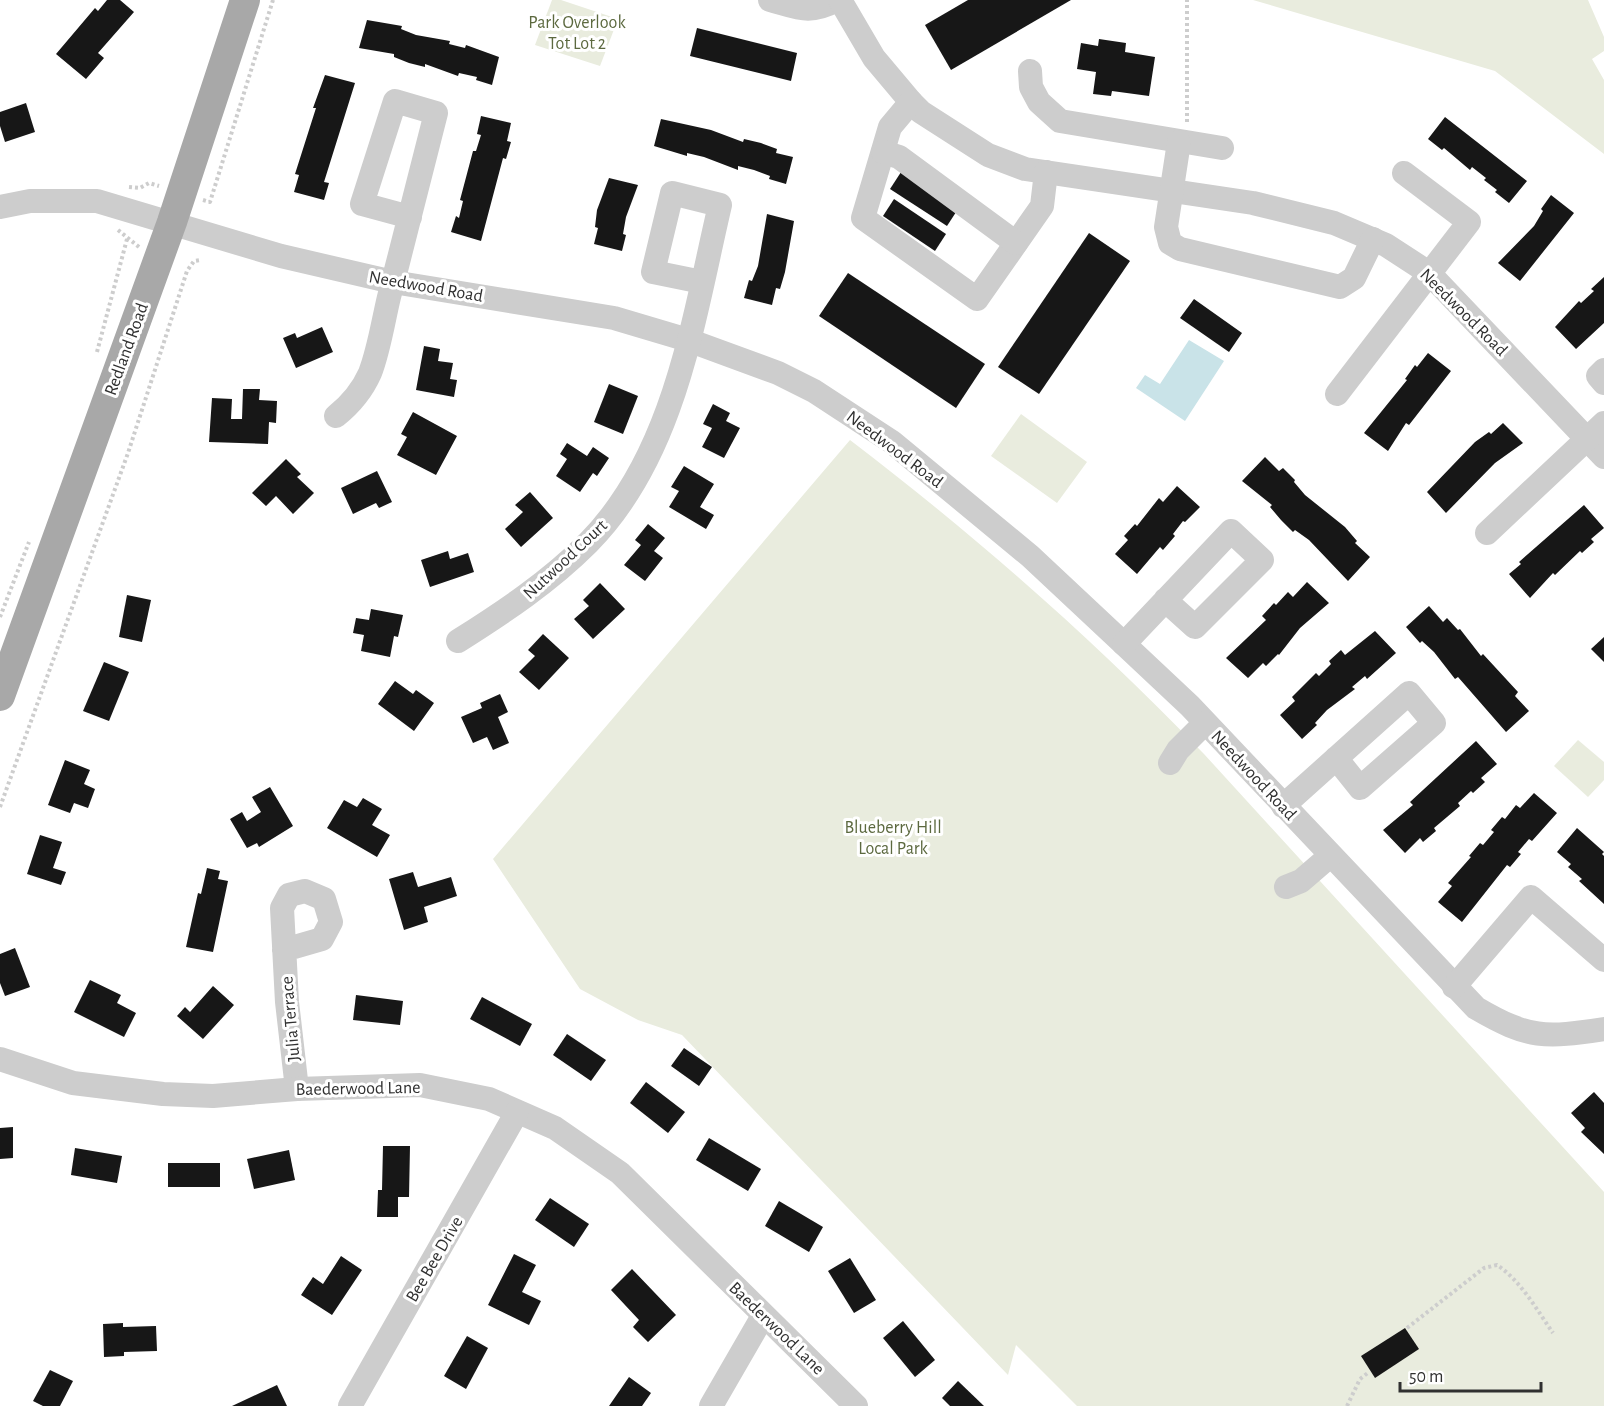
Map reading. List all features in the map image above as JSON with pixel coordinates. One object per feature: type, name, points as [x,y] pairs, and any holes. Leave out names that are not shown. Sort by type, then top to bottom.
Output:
[{"type":"main road","name":"Redland Road","points":[[0,696],[172,222],[245,0]]},
{"type":"street","points":[[770,0],[811,10],[839,0]]},
{"type":"street","name":"Needwood Road","points":[[839,0],[874,58],[911,102],[930,118],[988,155],[1025,169],[1253,203],[1323,220],[1386,245],[1429,273],[1596,431],[1604,457]]},
{"type":"street","points":[[1030,70],[1031,87],[1039,102],[1060,121],[1222,148]]},
{"type":"street","points":[[336,416],[353,402],[370,373],[410,217],[435,113],[394,101],[362,204],[410,217]]},
{"type":"street","points":[[911,102],[890,127],[863,218],[977,299],[1042,206],[1046,172]]},
{"type":"street","points":[[1179,142],[1166,227],[1170,243],[1180,249],[1340,286],[1354,278],[1373,239]]},
{"type":"street","points":[[883,153],[899,157],[1016,243]]},
{"type":"street","points":[[1337,394],[1469,222],[1404,173]]},
{"type":"street","name":"Needwood Road","points":[[0,207],[30,201],[97,201],[281,256],[393,282],[614,318],[688,340],[778,373],[814,391],[892,442],[1030,556],[1205,723],[1476,1008],[1509,1027],[1535,1034],[1558,1036],[1604,1029]]},
{"type":"street","name":"Nutwood Court","points":[[458,641],[519,602],[556,573],[589,542],[616,510],[653,446],[688,340],[702,282]]},
{"type":"street","points":[[1604,370],[1598,376],[1604,382]]},
{"type":"street","points":[[1487,533],[1596,431]]},
{"type":"street","points":[[1124,644],[1165,600]]},
{"type":"street","points":[[1170,763],[1178,750],[1205,723]]},
{"type":"street","points":[[1283,806],[1336,758]]},
{"type":"street","points":[[1286,887],[1301,881],[1330,856]]},
{"type":"street","points":[[1454,987],[1531,897],[1604,960]]},
{"type":"street","name":"Julia Terrace","points":[[284,950],[297,1089]]},
{"type":"street","name":"Baederwood Lane","points":[[0,1059],[74,1083],[163,1095],[213,1096],[297,1089],[420,1085],[489,1099],[555,1128],[620,1173],[856,1406]]},
{"type":"street","name":"Bee Bee Drive","points":[[350,1406],[518,1112]]},
{"type":"street","points":[[711,1406],[763,1316]]},
{"type":"path","points":[[210,202],[273,0]]},
{"type":"path","points":[[1179,142],[1188,118],[1187,0]]},
{"type":"path","points":[[112,227],[135,246],[185,260],[190,265]]},
{"type":"path","points":[[95,359],[127,239]]},
{"type":"path","points":[[0,807],[128,453],[190,265],[200,260]]},
{"type":"path","points":[[0,617],[25,549],[35,533]]},
{"type":"path","points":[[1407,1328],[1484,1268],[1497,1265],[1507,1272],[1526,1293],[1553,1334]]},
{"type":"path","points":[[1347,1406],[1360,1379],[1369,1372]]},
{"type":"green space","name":"Park Overlook Tot Lot 2","points":[[552,0],[561,0],[618,19],[600,66],[535,45]]},
{"type":"green space","points":[[1253,0],[1588,0],[1604,37],[1604,51],[1592,59],[1604,80],[1604,154],[1495,71]]},
{"type":"green space","points":[[1021,414],[1087,462],[1057,503],[991,456]]},
{"type":"green space","name":"Blueberry Hill Local Park","points":[[850,440],[988,551],[1120,670],[1204,754],[1604,1192],[1604,1406],[1077,1406],[1016,1345],[1008,1375],[682,1035],[638,1020],[580,989],[493,859]]},
{"type":"green space","points":[[1578,740],[1604,762],[1604,780],[1588,797],[1554,766]]},
{"type":"water","points":[[1189,340],[1224,361],[1185,421],[1136,388],[1145,375],[1160,384]]},
{"type":"building","points":[[107,0],[120,0],[134,12],[98,53],[104,58],[86,79],[56,54],[95,8],[98,11]]},
{"type":"building","points":[[968,0],[1071,0],[951,70],[925,25]]},
{"type":"building","points":[[367,20],[402,26],[401,29],[416,35],[450,41],[449,44],[465,48],[466,45],[499,57],[492,85],[476,80],[477,77],[459,73],[458,76],[425,64],[425,67],[409,63],[394,57],[394,54],[359,48]]},
{"type":"building","points":[[697,28],[797,53],[791,81],[690,56]]},
{"type":"building","points":[[1099,39],[1126,43],[1125,52],[1155,57],[1149,96],[1112,91],[1111,96],[1093,94],[1096,72],[1077,69],[1081,43],[1098,46]]},
{"type":"building","points":[[325,75],[355,83],[324,182],[329,183],[324,200],[294,192],[299,175],[295,174],[316,108],[313,108]]},
{"type":"building","points":[[26,103],[35,132],[5,142],[0,126],[0,112]]},
{"type":"building","points":[[481,116],[511,123],[507,141],[511,142],[506,159],[503,158],[481,241],[451,232],[456,216],[459,218],[463,201],[460,200],[473,151],[476,151],[481,135],[477,134]]},
{"type":"building","points":[[1445,117],[1527,181],[1509,203],[1495,192],[1497,190],[1484,180],[1486,178],[1472,167],[1470,170],[1444,148],[1442,150],[1428,139]]},
{"type":"building","points":[[661,119],[711,130],[743,142],[744,139],[761,143],[777,149],[776,153],[793,157],[786,184],[769,179],[770,176],[754,170],[738,166],[738,170],[704,157],[687,153],[687,156],[654,146]]},
{"type":"building","points":[[903,169],[960,206],[947,226],[890,189]]},
{"type":"building","points":[[609,178],[638,185],[626,217],[623,234],[626,235],[622,251],[594,244],[598,228],[595,227],[597,210]]},
{"type":"building","points":[[1551,195],[1574,213],[1520,281],[1498,263],[1534,226],[1543,211],[1541,209]]},
{"type":"building","points":[[894,199],[946,234],[935,251],[883,216]]},
{"type":"building","points":[[767,214],[794,221],[785,272],[780,289],[776,288],[772,305],[744,298],[749,280],[752,281],[758,266]]},
{"type":"building","points":[[1089,233],[1130,261],[1039,394],[998,367]]},
{"type":"building","points":[[848,273],[985,364],[956,408],[819,316]]},
{"type":"building","points":[[1604,277],[1604,323],[1576,349],[1555,327],[1579,301],[1581,303],[1594,291],[1591,289]]},
{"type":"building","points":[[1194,299],[1242,333],[1229,352],[1180,318]]},
{"type":"building","points":[[322,327],[333,352],[296,368],[283,338],[295,333],[297,338]]},
{"type":"building","points":[[424,346],[440,349],[438,361],[453,363],[450,379],[457,380],[454,397],[416,390]]},
{"type":"building","points":[[1428,353],[1451,371],[1409,425],[1406,423],[1388,451],[1364,433],[1407,380],[1405,379],[1415,365],[1417,367]]},
{"type":"building","points":[[609,384],[638,396],[623,434],[594,422]]},
{"type":"building","points":[[243,389],[260,389],[259,400],[277,401],[276,423],[269,422],[268,444],[209,442],[212,398],[232,399],[231,419],[242,419]]},
{"type":"building","points":[[713,404],[730,413],[726,421],[740,428],[724,458],[702,447],[712,428],[703,424]]},
{"type":"building","points":[[413,412],[457,436],[436,475],[397,455],[407,437],[401,434]]},
{"type":"building","points":[[1503,423],[1523,443],[1495,463],[1446,513],[1427,492],[1475,442],[1489,432],[1491,434]]},
{"type":"building","points":[[567,443],[587,456],[593,447],[609,458],[597,476],[593,473],[580,492],[556,476],[567,459],[560,454]]},
{"type":"building","points":[[1265,457],[1279,471],[1283,468],[1305,495],[1345,527],[1357,541],[1355,543],[1370,557],[1348,581],[1309,540],[1295,530],[1293,532],[1281,520],[1270,507],[1272,505],[1242,481]]},
{"type":"building","points":[[286,459],[301,474],[297,477],[314,493],[293,514],[276,496],[266,506],[252,493]]},
{"type":"building","points":[[684,466],[714,484],[700,507],[714,515],[706,529],[669,507],[679,491],[671,487]]},
{"type":"building","points":[[377,471],[392,502],[379,508],[376,503],[353,514],[341,488]]},
{"type":"building","points":[[1177,486],[1200,507],[1185,522],[1183,521],[1173,534],[1175,536],[1163,550],[1160,547],[1137,574],[1115,554],[1128,540],[1124,536],[1135,524],[1137,526],[1159,498],[1163,502]]},
{"type":"building","points":[[530,492],[553,518],[521,547],[505,529],[523,512],[515,505]]},
{"type":"building","points":[[1584,505],[1604,528],[1591,539],[1594,542],[1582,553],[1580,551],[1555,575],[1553,573],[1530,598],[1509,574],[1521,564],[1519,562]]},
{"type":"building","points":[[648,524],[665,538],[654,551],[663,558],[645,581],[624,565],[641,545],[635,540]]},
{"type":"building","points":[[448,551],[450,559],[468,553],[474,572],[430,587],[421,560]]},
{"type":"building","points":[[1307,582],[1329,603],[1300,628],[1279,655],[1266,666],[1263,663],[1248,678],[1226,658],[1266,620],[1262,616],[1274,603],[1276,605],[1288,592],[1293,597]]},
{"type":"building","points":[[600,583],[625,609],[593,639],[574,619],[589,606],[583,600]]},
{"type":"building","points":[[127,595],[151,600],[142,642],[119,637]]},
{"type":"building","points":[[1429,606],[1443,622],[1447,618],[1458,630],[1460,629],[1481,656],[1483,654],[1518,692],[1515,696],[1529,711],[1506,732],[1458,677],[1455,679],[1434,652],[1422,641],[1420,643],[1406,627]]},
{"type":"building","points":[[371,609],[403,615],[398,637],[394,636],[390,657],[361,651],[364,635],[353,633],[356,618],[369,620]]},
{"type":"building","points":[[1375,631],[1396,653],[1367,679],[1365,676],[1352,687],[1355,689],[1327,710],[1315,723],[1317,725],[1302,739],[1280,715],[1295,701],[1292,697],[1316,673],[1319,676],[1331,664],[1329,661],[1341,650],[1345,655]]},
{"type":"building","points":[[543,634],[569,658],[539,690],[519,672],[535,656],[528,650]]},
{"type":"building","points":[[1604,637],[1604,662],[1591,649]]},
{"type":"building","points":[[104,662],[129,672],[109,721],[83,711]]},
{"type":"building","points":[[395,681],[413,694],[416,690],[434,703],[414,731],[378,704]]},
{"type":"building","points":[[500,694],[508,712],[498,717],[509,743],[493,750],[487,737],[473,743],[461,717],[482,708],[480,703]]},
{"type":"building","points":[[1476,741],[1497,764],[1481,778],[1485,782],[1473,793],[1471,791],[1458,803],[1460,806],[1434,828],[1436,831],[1423,842],[1420,838],[1405,853],[1383,830],[1413,805],[1410,802]]},
{"type":"building","points":[[65,760],[90,770],[84,784],[95,789],[88,808],[74,803],[70,813],[48,805]]},
{"type":"building","points":[[270,787],[293,826],[259,847],[257,843],[247,848],[230,819],[242,812],[247,821],[261,812],[252,797]]},
{"type":"building","points":[[1534,793],[1557,813],[1532,841],[1529,839],[1518,852],[1521,854],[1510,867],[1507,865],[1462,922],[1438,902],[1452,886],[1448,883],[1480,843],[1483,845],[1494,832],[1491,830],[1502,817],[1505,819],[1516,805],[1520,808]]},
{"type":"building","points":[[363,798],[382,809],[372,825],[390,835],[377,857],[327,828],[344,800],[357,807]]},
{"type":"building","points":[[1577,828],[1604,852],[1602,854],[1604,856],[1604,904],[1579,881],[1582,879],[1568,867],[1571,864],[1557,852]]},
{"type":"building","points":[[40,835],[62,842],[53,868],[66,872],[61,885],[27,874]]},
{"type":"building","points":[[207,868],[220,871],[218,879],[228,881],[213,952],[186,947],[198,893],[201,894]]},
{"type":"building","points":[[413,872],[418,887],[451,877],[457,896],[424,907],[428,922],[404,930],[389,879]]},
{"type":"building","points":[[15,948],[30,987],[5,996],[0,983],[0,954]]},
{"type":"building","points":[[90,980],[121,995],[117,1003],[136,1013],[124,1037],[74,1012]]},
{"type":"building","points":[[213,986],[234,1005],[203,1039],[177,1016],[185,1007],[190,1012]]},
{"type":"building","points":[[356,995],[403,1001],[400,1025],[353,1020]]},
{"type":"building","points":[[482,997],[532,1024],[520,1046],[470,1019]]},
{"type":"building","points":[[567,1034],[606,1060],[591,1081],[553,1055]]},
{"type":"building","points":[[684,1048],[712,1067],[699,1086],[671,1066]]},
{"type":"building","points":[[646,1082],[685,1112],[668,1133],[630,1103]]},
{"type":"building","points":[[1594,1092],[1604,1103],[1604,1154],[1581,1132],[1585,1128],[1571,1113]]},
{"type":"building","points":[[13,1127],[13,1158],[0,1159],[0,1128]]},
{"type":"building","points":[[709,1138],[761,1169],[748,1191],[696,1160]]},
{"type":"building","points":[[383,1146],[410,1146],[409,1197],[398,1197],[398,1217],[377,1217],[378,1190],[382,1190]]},
{"type":"building","points":[[75,1148],[122,1156],[117,1183],[71,1175]]},
{"type":"building","points":[[289,1150],[295,1180],[254,1189],[247,1159]]},
{"type":"building","points":[[168,1163],[220,1163],[220,1187],[168,1187]]},
{"type":"building","points":[[550,1198],[589,1224],[574,1247],[535,1220]]},
{"type":"building","points":[[779,1201],[823,1227],[809,1252],[765,1226]]},
{"type":"building","points":[[514,1254],[536,1265],[522,1292],[541,1301],[529,1325],[488,1305]]},
{"type":"building","points":[[341,1256],[362,1270],[332,1315],[301,1295],[313,1277],[323,1284]]},
{"type":"building","points":[[850,1258],[876,1300],[854,1313],[828,1271]]},
{"type":"building","points":[[632,1269],[676,1315],[648,1342],[633,1327],[639,1320],[611,1290]]},
{"type":"building","points":[[903,1321],[935,1360],[915,1377],[883,1338]]},
{"type":"building","points":[[123,1323],[123,1327],[156,1326],[157,1351],[124,1352],[124,1356],[104,1357],[103,1324]]},
{"type":"building","points":[[1405,1328],[1419,1349],[1375,1378],[1361,1356]]},
{"type":"building","points":[[467,1336],[488,1348],[466,1389],[444,1376]]},
{"type":"building","points":[[50,1370],[73,1381],[60,1406],[43,1406],[33,1401]]},
{"type":"building","points":[[629,1377],[651,1393],[642,1406],[609,1406]]},
{"type":"building","points":[[958,1381],[984,1406],[950,1406],[942,1398]]},
{"type":"building","points":[[277,1385],[287,1406],[232,1406]]}]
